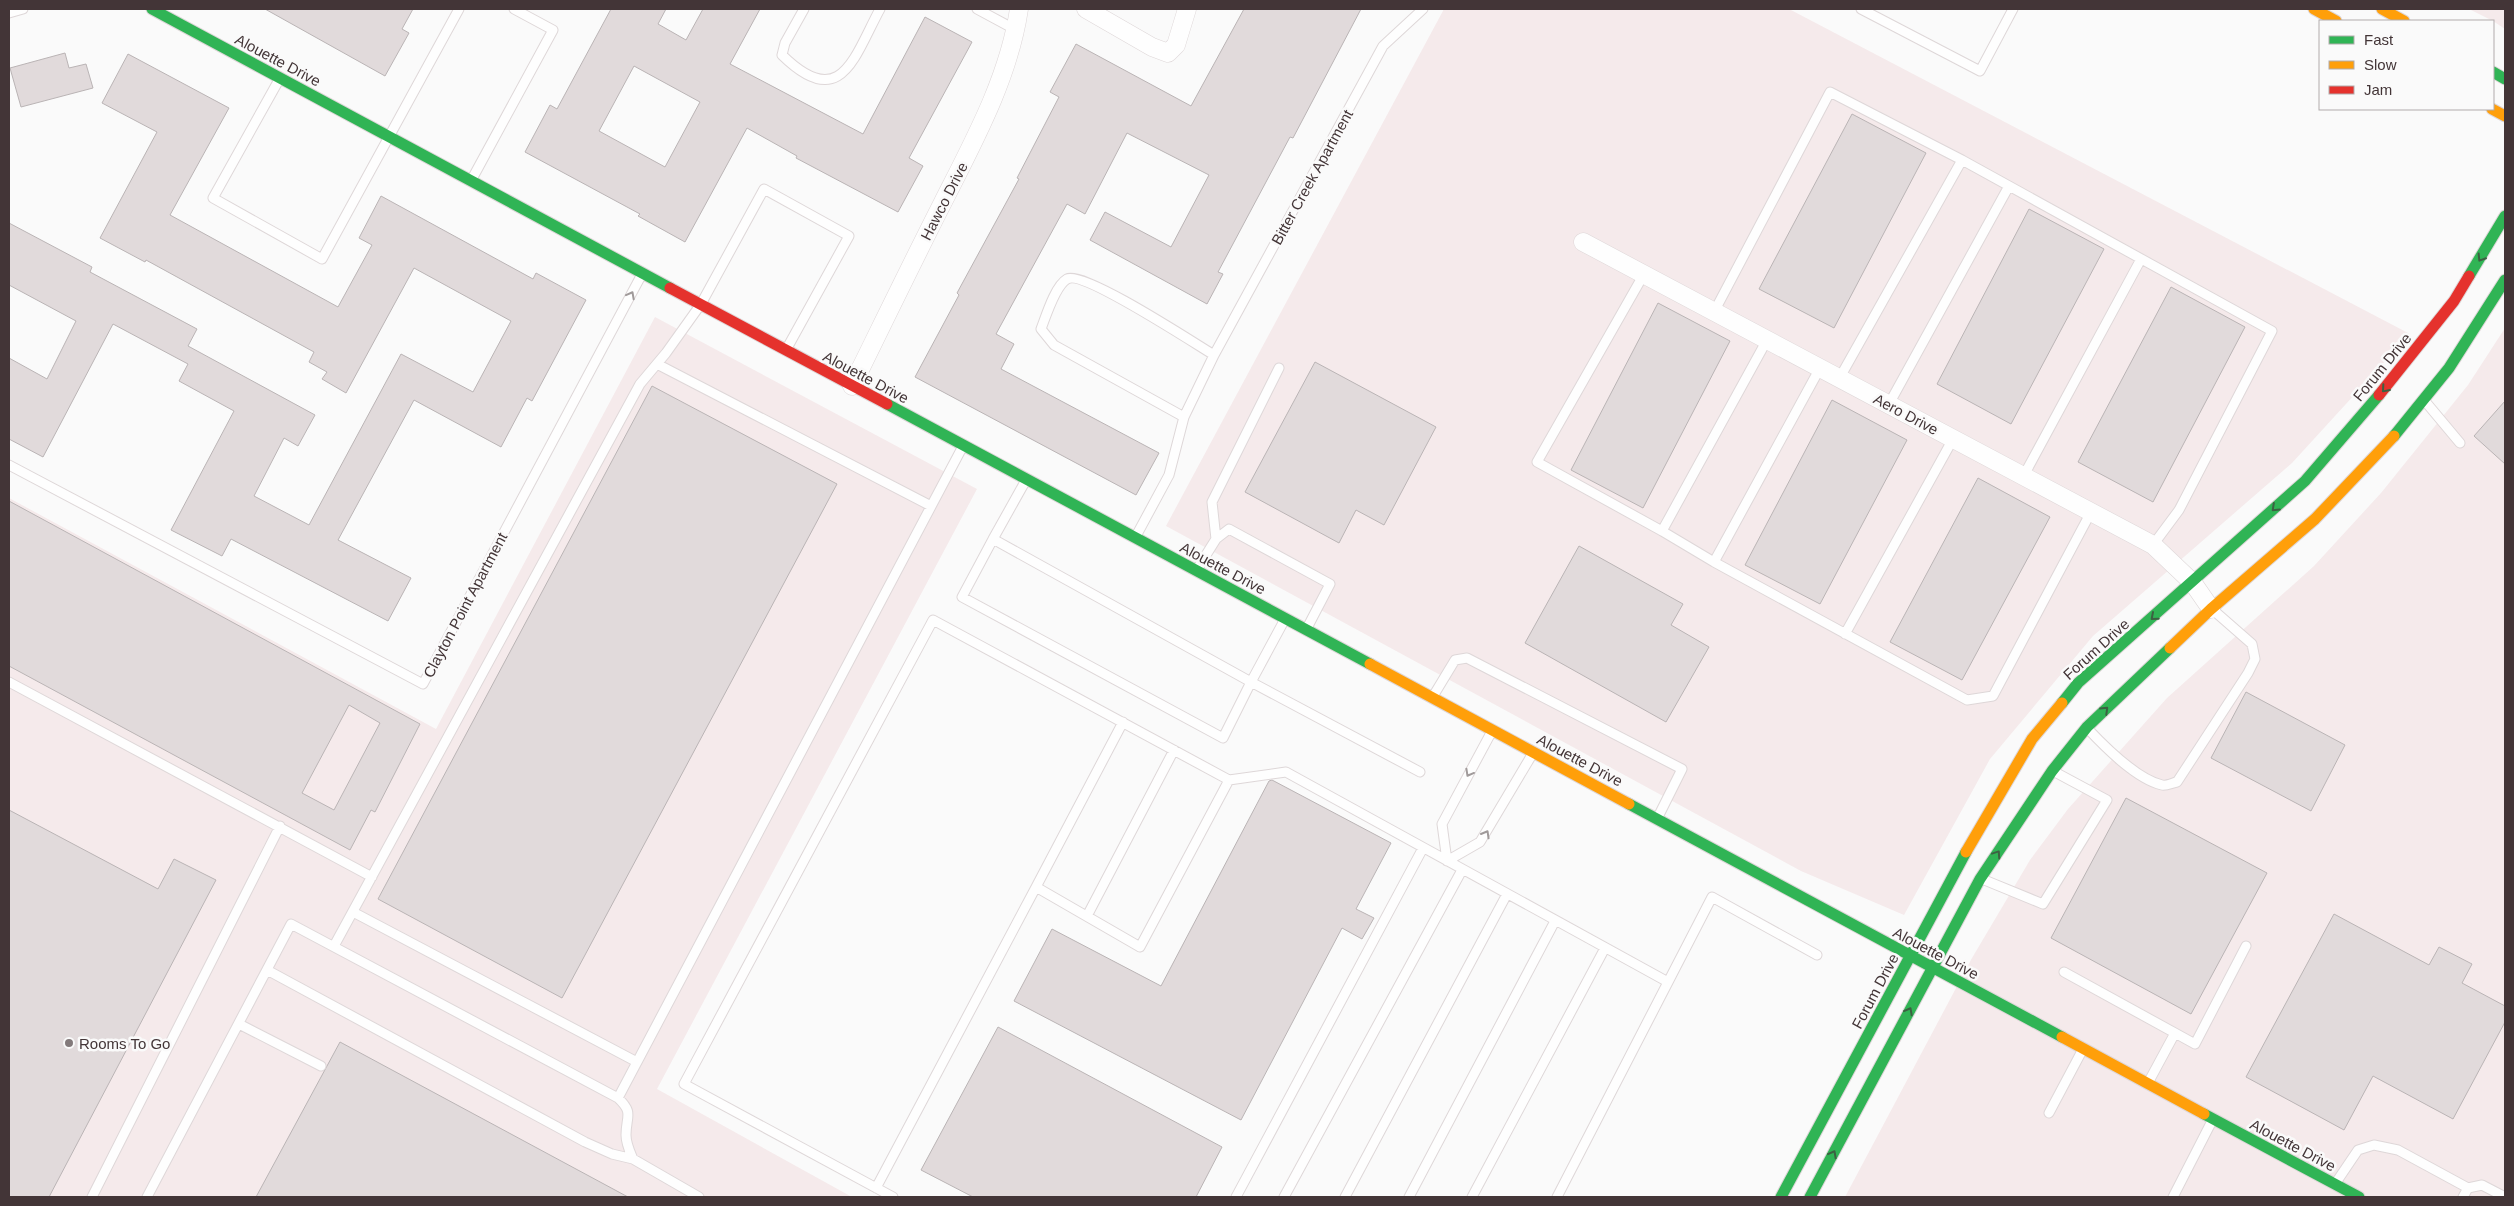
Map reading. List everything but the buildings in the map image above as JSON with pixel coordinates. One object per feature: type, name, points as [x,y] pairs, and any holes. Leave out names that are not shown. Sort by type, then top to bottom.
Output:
[{"type":"street","name":"Alouette Drive","points":[[152,9],[2358,1197]]},
{"type":"street","name":"Hawco Drive","points":[[852,386],[976,137],[996,91],[1016,30],[1019,9]]},
{"type":"street","points":[[1086,9],[1152,48],[1168,53],[1176,45],[1187,9]]},
{"type":"street","points":[[2314,9],[2334,20]]},
{"type":"street","points":[[2382,9],[2402,20]]},
{"type":"street","points":[[2494,73],[2505,79]]},
{"type":"street","points":[[2494,110],[2505,116]]},
{"type":"street","name":"Forum Drive","points":[[1781,1197],[1949,882],[2032,739],[2078,683],[2193,584],[2305,481],[2398,373],[2454,301],[2505,216]]},
{"type":"street","name":"Aero Drive","points":[[1583,242],[2152,545],[2193,584],[2211,609]]},
{"type":"street","points":[[1810,1197],[1980,879],[2052,771],[2087,727],[2211,609],[2315,519],[2391,440],[2449,368],[2505,280]]},
{"type":"lane","points":[[9,13],[23,9]]},
{"type":"lane","points":[[280,78],[213,198],[322,259],[459,9]]},
{"type":"lane","points":[[472,181],[554,30],[514,9]]},
{"type":"lane","points":[[804,9],[785,43],[782,55],[798,70],[825,82],[836,78],[846,71],[880,9]]},
{"type":"lane","points":[[978,9],[1016,30]]},
{"type":"lane","name":"Bitter Creek Apartment","points":[[1135,538],[1169,475],[1184,417],[1214,355],[1383,46],[1422,9]]},
{"type":"lane","points":[[1861,9],[1980,71],[2013,9]]},
{"type":"lane","points":[[1714,312],[1830,92],[1962,160],[2272,331],[2179,510],[2152,545]]},
{"type":"lane","points":[[1839,378],[1962,160]]},
{"type":"lane","points":[[1889,404],[2010,186]]},
{"type":"lane","points":[[334,946],[640,384],[701,304],[764,189],[849,236],[786,350]]},
{"type":"lane","points":[[2023,476],[2141,259]]},
{"type":"lane","name":"Clayton Point Apartment","points":[[9,465],[423,684],[642,273]]},
{"type":"lane","points":[[1644,274],[1538,462],[1714,562],[1967,700],[1992,696],[2091,512]]},
{"type":"lane","points":[[1184,417],[1054,345],[1041,329],[1052,303],[1062,284],[1068,278],[1076,277],[1098,286],[1214,355]]},
{"type":"lane","points":[[1662,531],[1767,340]]},
{"type":"lane","points":[[657,364],[931,506]]},
{"type":"lane","points":[[1216,539],[1212,502],[1279,368]]},
{"type":"lane","points":[[1714,562],[1820,368]]},
{"type":"lane","points":[[2423,400],[2460,443]]},
{"type":"lane","points":[[1845,634],[1953,439]]},
{"type":"lane","points":[[618,1098],[963,446]]},
{"type":"lane","points":[[1026,480],[962,597],[1223,738],[1285,619]]},
{"type":"lane","points":[[1196,571],[1216,539],[1229,529],[1330,584],[1306,630]]},
{"type":"lane","points":[[993,539],[1251,682],[1420,772]]},
{"type":"lane","points":[[2087,727],[2113,755],[2163,785],[2177,782],[2255,659],[2252,644],[2211,609]]},
{"type":"lane","points":[[893,1197],[684,1084],[933,620],[1229,780],[1286,772],[1668,982]]},
{"type":"lane","points":[[1432,698],[1455,660],[1467,658],[1682,769],[1656,819]]},
{"type":"lane","points":[[10,685],[372,876]]},
{"type":"lane","points":[[876,1188],[1123,722]]},
{"type":"lane","points":[[1447,861],[1442,824],[1492,730]]},
{"type":"lane","points":[[1087,916],[1174,750]]},
{"type":"lane","points":[[1447,861],[1480,842],[1534,753]]},
{"type":"lane","points":[[1980,879],[2043,904],[2106,800],[2052,771]]},
{"type":"lane","points":[[1036,887],[1140,947],[1229,780]]},
{"type":"lane","points":[[92,1197],[280,826]]},
{"type":"lane","points":[[1236,1197],[1423,848]]},
{"type":"lane","points":[[1284,1197],[1462,870]]},
{"type":"lane","points":[[1345,1197],[1507,894]]},
{"type":"lane","points":[[1557,1197],[1712,897],[1817,955]]},
{"type":"lane","points":[[352,912],[637,1062]]},
{"type":"lane","points":[[1409,1197],[1555,920]]},
{"type":"lane","points":[[147,1197],[291,924],[618,1098],[627,1107],[629,1120],[626,1135],[633,1159]]},
{"type":"lane","points":[[2064,972],[2195,1044],[2246,946]]},
{"type":"lane","points":[[1472,1197],[1605,948]]},
{"type":"lane","points":[[267,970],[585,1142],[612,1154],[633,1159],[700,1197]]},
{"type":"lane","points":[[239,1024],[321,1066]]},
{"type":"lane","points":[[2148,1083],[2175,1033]]},
{"type":"lane","points":[[2049,1113],[2083,1049]]},
{"type":"lane","points":[[2173,1197],[2213,1118]]},
{"type":"lane","points":[[2335,1185],[2358,1150],[2374,1145],[2398,1150],[2468,1188],[2482,1185],[2505,1197]]},
{"type":"lane","points":[[2464,1197],[2468,1188]]},
{"type":"shaded area","points":[[1444,9],[1789,9],[2410,334],[2292,463],[2093,636],[1990,759],[1904,915],[1801,871],[1166,526]]},
{"type":"shaded area","points":[[2469,9],[2505,9],[2505,29],[2494,20]]},
{"type":"shaded area","points":[[655,317],[977,489],[657,1089],[852,1197],[9,1197],[9,498],[436,729]]},
{"type":"shaded area","points":[[2505,328],[2505,1197],[1845,1197],[1972,958],[2030,860],[2068,809],[2167,698],[2314,566],[2381,493],[2468,385]]},
{"type":"traffic: fast","points":[[152,9],[670,288]]},
{"type":"traffic: fast","points":[[2494,73],[2505,79]]},
{"type":"traffic: fast","points":[[2469,276],[2505,216]]},
{"type":"traffic: fast","points":[[2394,436],[2449,368],[2505,280]]},
{"type":"traffic: fast","points":[[2062,703],[2078,683],[2305,481],[2379,395]]},
{"type":"traffic: fast","points":[[887,404],[1370,664]]},
{"type":"traffic: fast","points":[[1810,1197],[1980,879],[2052,771],[2087,727],[2170,648]]},
{"type":"traffic: fast","points":[[1629,804],[2062,1037]]},
{"type":"traffic: fast","points":[[1781,1197],[1966,852]]},
{"type":"traffic: fast","points":[[2204,1114],[2359,1197]]},
{"type":"traffic: slow","points":[[2314,9],[2334,20]]},
{"type":"traffic: slow","points":[[2382,9],[2402,20]]},
{"type":"traffic: slow","points":[[2494,110],[2505,116]]},
{"type":"traffic: slow","points":[[2170,648],[2211,609],[2315,519],[2394,436]]},
{"type":"traffic: slow","points":[[1370,664],[1629,804]]},
{"type":"traffic: slow","points":[[1966,852],[2032,739],[2062,703]]},
{"type":"traffic: slow","points":[[2062,1037],[2204,1114]]},
{"type":"traffic: jam","points":[[2379,395],[2454,301],[2469,276]]},
{"type":"traffic: jam","points":[[670,288],[887,404]]},
{"type":"place","name":"Rooms To Go","points":[[69,1043]]}]
